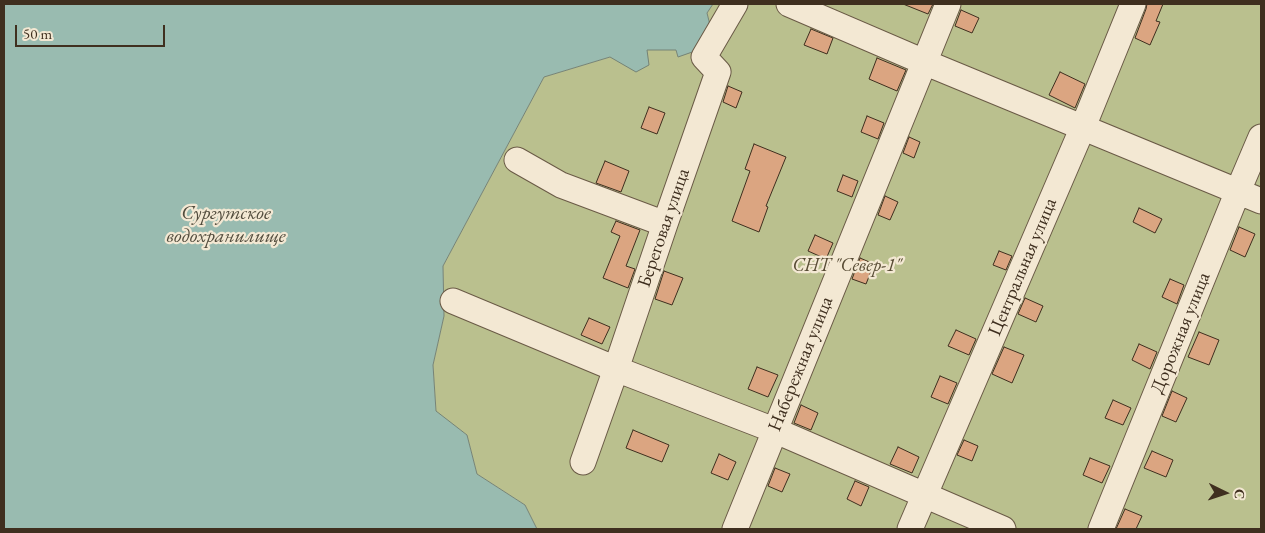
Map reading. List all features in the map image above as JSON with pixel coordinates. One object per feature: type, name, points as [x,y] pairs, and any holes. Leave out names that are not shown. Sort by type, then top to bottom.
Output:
[{"type":"street","name":"Береговая улица","points":[[583,462],[718,72],[704,56],[735,4]]},
{"type":"street","points":[[789,4],[924,62],[1261,201]]},
{"type":"street","name":"Набережная улица","points":[[735,529],[948,4]]},
{"type":"street","name":"Центральная улица","points":[[910,529],[1083,127],[1133,4]]},
{"type":"street","name":"Дорожная улица","points":[[1101,529],[1261,137]]},
{"type":"street","points":[[517,160],[561,185],[665,224]]},
{"type":"street","points":[[453,301],[616,369],[774,430],[1003,529]]},
{"type":"green space","name":"СНТ \"Север-1\"","points":[[713,4],[1261,4],[1261,529],[537,529],[525,505],[477,474],[467,435],[436,412],[433,365],[444,316],[443,266],[544,77],[610,57],[647,50],[676,50],[678,57],[712,33],[707,13]]},
{"type":"water","name":"Сургутское водохранилище","points":[[4,4],[713,4],[707,13],[712,33],[698,50],[678,57],[676,50],[647,50],[649,65],[636,72],[610,57],[544,77],[443,266],[444,316],[433,365],[436,411],[467,435],[477,474],[525,505],[537,529],[4,529]]},
{"type":"building","points":[[903,4],[933,4],[928,14]]},
{"type":"building","points":[[1147,4],[1163,4],[1156,21],[1160,22],[1150,45],[1135,38]]},
{"type":"building","points":[[961,10],[979,18],[972,33],[955,26]]},
{"type":"building","points":[[811,29],[833,38],[827,54],[804,45]]},
{"type":"building","points":[[877,58],[906,70],[897,91],[869,79]]},
{"type":"building","points":[[1060,72],[1085,84],[1075,108],[1049,95]]},
{"type":"building","points":[[728,86],[742,92],[736,108],[723,102]]},
{"type":"building","points":[[649,107],[665,113],[657,134],[641,128]]},
{"type":"building","points":[[867,116],[884,123],[878,139],[861,132]]},
{"type":"building","points":[[909,137],[920,142],[914,158],[903,153]]},
{"type":"building","points":[[754,144],[786,157],[766,206],[768,207],[759,232],[732,221],[750,171],[745,169]]},
{"type":"building","points":[[605,161],[629,171],[621,192],[596,183]]},
{"type":"building","points":[[843,175],[858,181],[852,197],[837,191]]},
{"type":"building","points":[[885,196],[898,202],[890,220],[878,215]]},
{"type":"building","points":[[1139,208],[1162,219],[1155,233],[1133,222]]},
{"type":"building","points":[[616,221],[640,230],[626,266],[635,269],[628,288],[603,278],[620,236],[611,232]]},
{"type":"building","points":[[1239,227],[1255,234],[1245,257],[1230,250]]},
{"type":"building","points":[[815,235],[833,243],[826,259],[808,251]]},
{"type":"building","points":[[999,251],[1012,256],[1006,270],[993,265]]},
{"type":"building","points":[[860,258],[874,264],[866,284],[852,279]]},
{"type":"building","points":[[664,271],[683,278],[672,305],[655,299]]},
{"type":"building","points":[[1170,279],[1184,285],[1177,304],[1162,297]]},
{"type":"building","points":[[1025,298],[1043,306],[1036,322],[1018,314]]},
{"type":"building","points":[[589,318],[610,327],[602,344],[581,335]]},
{"type":"building","points":[[956,330],[976,339],[969,355],[948,346]]},
{"type":"building","points":[[1199,332],[1219,340],[1209,365],[1188,357]]},
{"type":"building","points":[[1139,344],[1157,352],[1150,369],[1132,360]]},
{"type":"building","points":[[1004,347],[1024,355],[1012,383],[992,374]]},
{"type":"building","points":[[757,367],[778,375],[768,397],[748,389]]},
{"type":"building","points":[[940,376],[957,383],[948,404],[931,397]]},
{"type":"building","points":[[1172,391],[1187,398],[1176,422],[1162,416]]},
{"type":"building","points":[[1113,400],[1131,408],[1123,425],[1105,418]]},
{"type":"building","points":[[801,405],[818,413],[811,430],[794,423]]},
{"type":"building","points":[[633,430],[669,445],[662,462],[626,448]]},
{"type":"building","points":[[964,440],[978,446],[972,461],[957,455]]},
{"type":"building","points":[[898,447],[919,457],[912,473],[890,464]]},
{"type":"building","points":[[1152,451],[1173,460],[1166,477],[1144,468]]},
{"type":"building","points":[[719,454],[736,462],[728,480],[711,473]]},
{"type":"building","points":[[1090,458],[1110,466],[1102,483],[1083,475]]},
{"type":"building","points":[[775,468],[790,474],[782,492],[768,486]]},
{"type":"building","points":[[855,481],[869,487],[861,506],[847,499]]},
{"type":"building","points":[[1125,509],[1142,516],[1136,529],[1116,529]]}]
